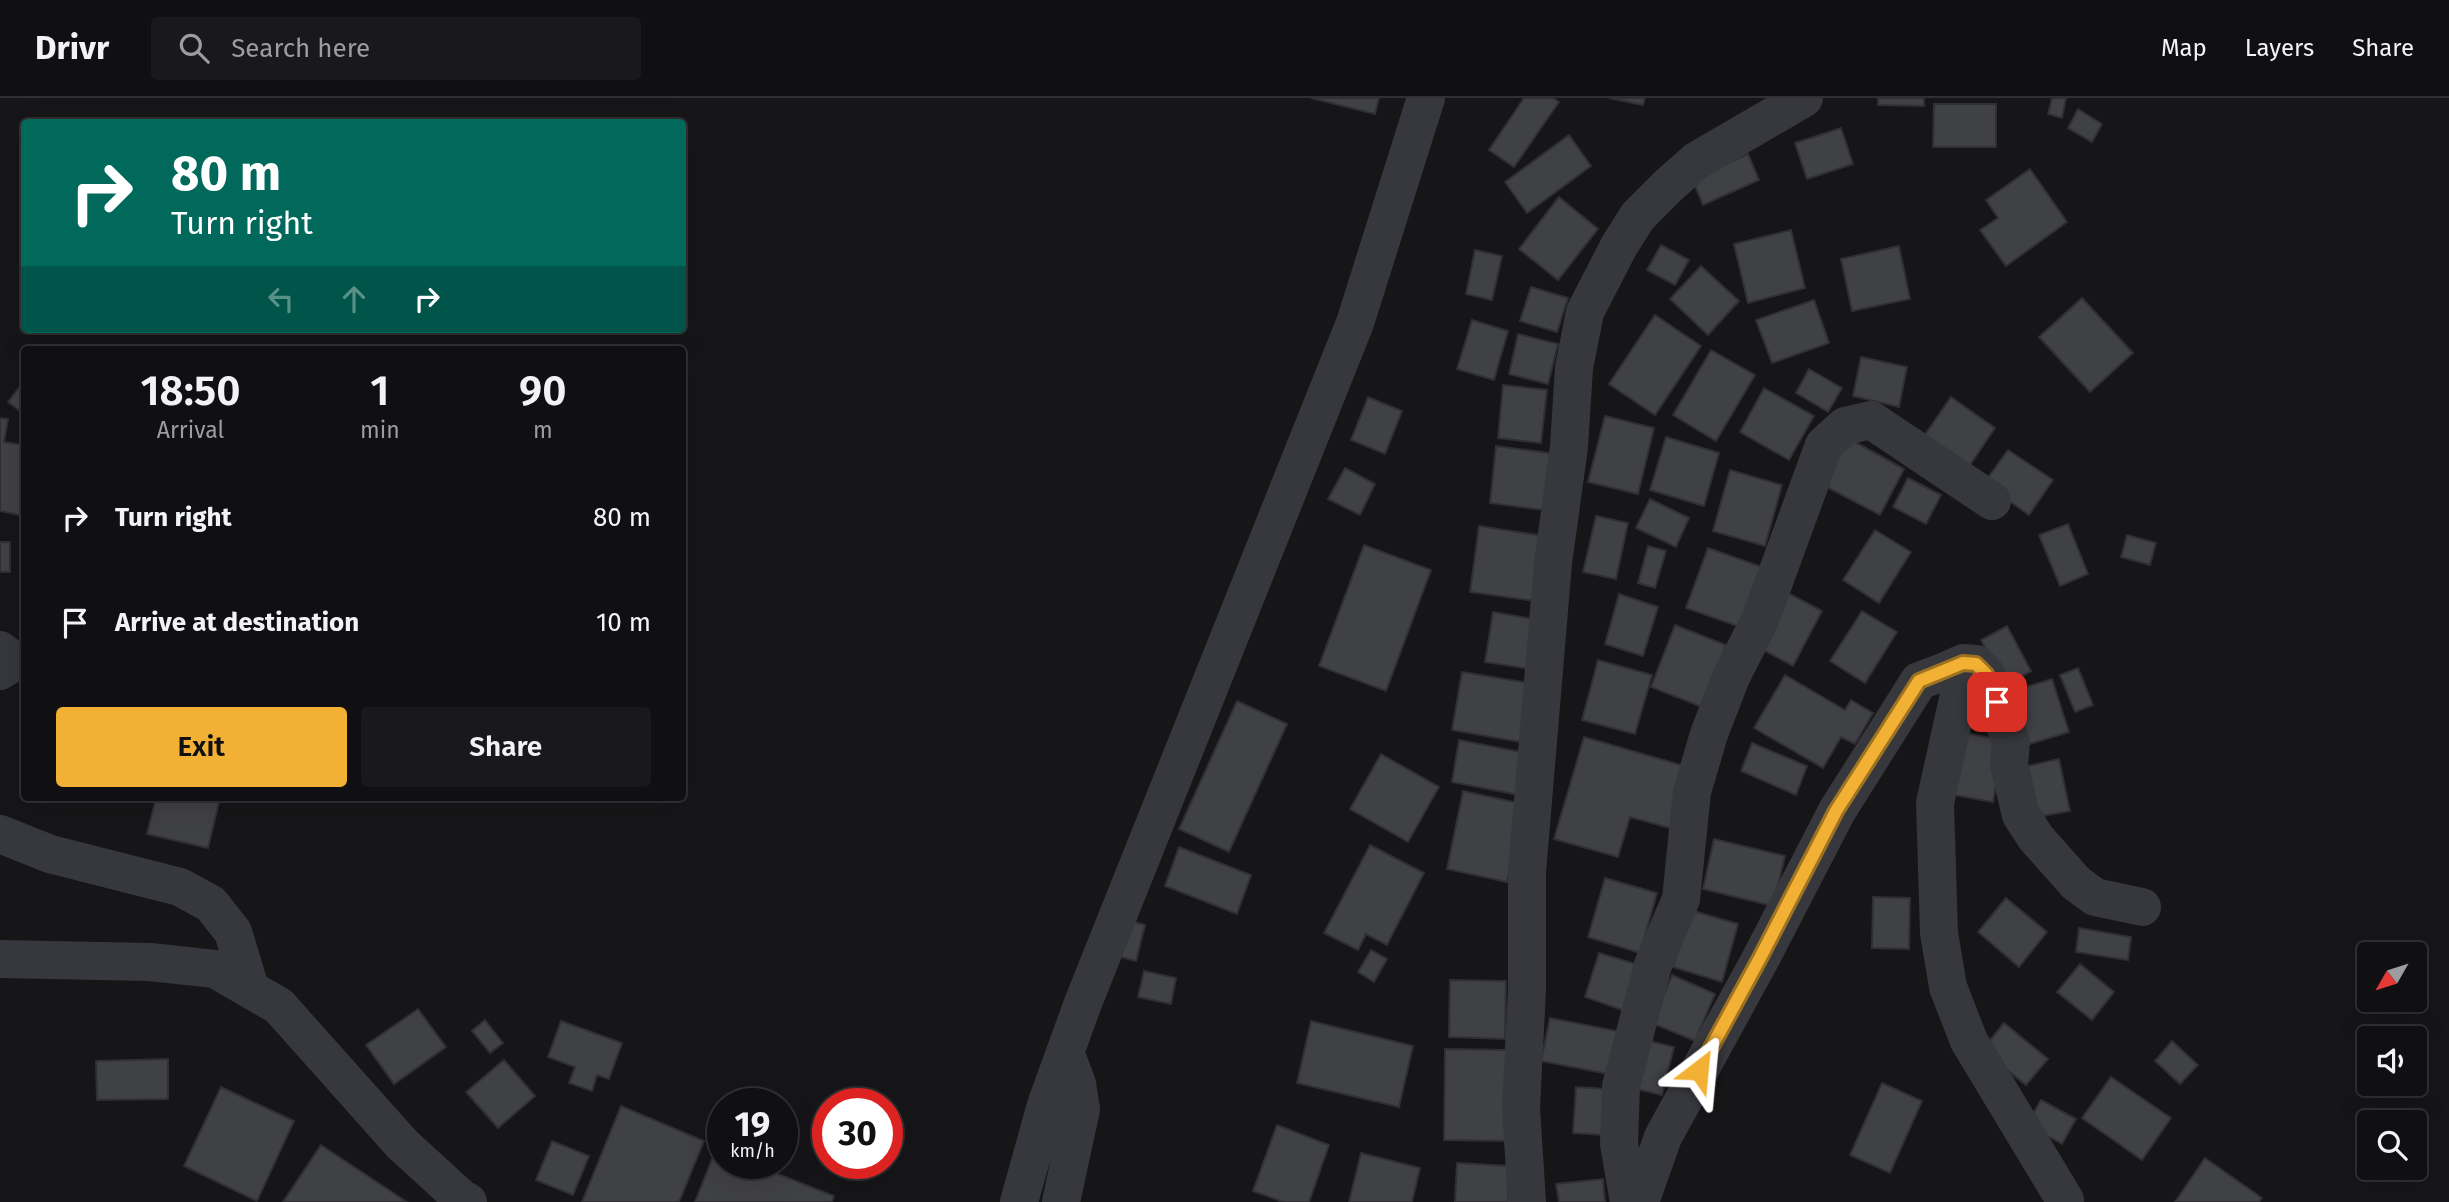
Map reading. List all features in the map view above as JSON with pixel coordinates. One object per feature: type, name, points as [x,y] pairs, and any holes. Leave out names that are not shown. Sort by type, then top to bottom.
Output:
[{"type":"street","points":[[1019,1202],[1046,1105],[1083,1003],[1355,323],[1426,98]]},
{"type":"street","points":[[1527,1202],[1521,1108],[1527,990],[1527,872],[1553,563],[1569,447],[1574,368],[1585,312],[1619,246],[1638,216],[1669,185],[1696,161],[1804,98]]},
{"type":"street","points":[[1629,1202],[1619,1144],[1621,1086],[1653,965],[1681,899],[1692,792],[1709,734],[1731,677],[1760,620],[1824,445],[1845,426],[1871,420],[1992,501]]},
{"type":"street","points":[[0,650],[9,657],[10,664],[0,671]]},
{"type":"street","points":[[1640,1202],[1663,1137],[1836,811],[1919,681],[1963,663],[1976,664],[1986,674],[2011,742],[2008,765],[2021,815],[2036,838],[2076,883],[2095,897],[2142,907]]},
{"type":"street","points":[[1942,673],[1953,676],[1960,690],[1935,803],[1939,933],[1948,987],[1969,1041],[2067,1201]]},
{"type":"street","points":[[0,834],[50,854],[180,887],[211,904],[233,932],[250,988]]},
{"type":"street","points":[[0,959],[150,962],[215,968],[279,1006],[402,1144],[468,1202]]},
{"type":"street","points":[[1061,1202],[1081,1109],[1077,1084],[1065,1052]]},
{"type":"building","points":[[1311,98],[1379,98],[1375,114]]},
{"type":"building","points":[[1524,98],[1553,98],[1559,102],[1514,167],[1489,150]]},
{"type":"building","points":[[1609,98],[1645,98],[1643,105]]},
{"type":"building","points":[[1878,98],[1924,98],[1924,106],[1878,105]]},
{"type":"building","points":[[2052,98],[2066,98],[2062,118],[2048,114]]},
{"type":"building","points":[[1934,104],[1996,104],[1996,147],[1933,147]]},
{"type":"building","points":[[2078,109],[2102,124],[2092,142],[2068,128]]},
{"type":"building","points":[[1841,128],[1853,164],[1807,179],[1795,143]]},
{"type":"building","points":[[1569,135],[1591,166],[1527,213],[1505,182]]},
{"type":"building","points":[[1748,154],[1759,180],[1703,205],[1692,179]]},
{"type":"building","points":[[2030,169],[2067,222],[2006,266],[1980,230],[1998,218],[1986,200]]},
{"type":"building","points":[[1559,197],[1598,229],[1558,280],[1519,249]]},
{"type":"building","points":[[1791,230],[1805,288],[1748,303],[1734,244]]},
{"type":"building","points":[[1661,245],[1689,260],[1675,285],[1647,270]]},
{"type":"building","points":[[1899,246],[1910,299],[1852,311],[1841,259]]},
{"type":"building","points":[[1475,250],[1502,256],[1492,300],[1466,294]]},
{"type":"building","points":[[1701,266],[1739,301],[1708,335],[1670,299]]},
{"type":"building","points":[[1531,287],[1568,298],[1557,332],[1520,321]]},
{"type":"building","points":[[2082,298],[2133,353],[2090,392],[2039,337]]},
{"type":"building","points":[[1814,300],[1829,343],[1772,363],[1756,320]]},
{"type":"building","points":[[1655,315],[1701,346],[1655,415],[1609,384]]},
{"type":"building","points":[[1472,320],[1508,331],[1494,380],[1457,369]]},
{"type":"building","points":[[1518,334],[1558,344],[1548,384],[1509,374]]},
{"type":"building","points":[[1711,350],[1755,375],[1716,441],[1673,415]]},
{"type":"building","points":[[1861,357],[1907,367],[1899,407],[1853,396]]},
{"type":"building","points":[[1809,369],[1842,388],[1828,412],[1796,393]]},
{"type":"building","points":[[21,385],[21,412],[8,402]]},
{"type":"building","points":[[1503,385],[1547,390],[1541,443],[1498,438]]},
{"type":"building","points":[[1764,388],[1814,416],[1789,460],[1740,432]]},
{"type":"building","points":[[1368,397],[1402,411],[1385,454],[1351,440]]},
{"type":"building","points":[[1951,397],[1995,428],[1968,468],[1924,436]]},
{"type":"building","points":[[1605,416],[1654,428],[1638,494],[1588,482]]},
{"type":"building","points":[[0,418],[8,419],[4,442],[21,445],[21,515],[0,511]]},
{"type":"building","points":[[1666,437],[1719,453],[1704,506],[1650,490]]},
{"type":"building","points":[[1846,437],[1904,469],[1880,515],[1821,484]]},
{"type":"building","points":[[1496,446],[1550,453],[1543,510],[1490,503]]},
{"type":"building","points":[[2008,450],[2053,480],[2029,515],[1984,483]]},
{"type":"building","points":[[1345,468],[1375,484],[1360,515],[1328,499]]},
{"type":"building","points":[[1730,470],[1782,485],[1765,546],[1713,531]]},
{"type":"building","points":[[1908,478],[1941,495],[1926,524],[1893,507]]},
{"type":"building","points":[[1650,499],[1689,518],[1676,547],[1636,528]]},
{"type":"building","points":[[1596,516],[1628,523],[1616,579],[1583,572]]},
{"type":"building","points":[[2068,524],[2088,574],[2060,586],[2039,535]]},
{"type":"building","points":[[1479,526],[1551,537],[1542,602],[1470,592]]},
{"type":"building","points":[[1875,530],[1911,552],[1879,603],[1843,580]]},
{"type":"building","points":[[2127,535],[2156,543],[2150,565],[2121,557]]},
{"type":"building","points":[[0,542],[10,542],[10,572],[0,572]]},
{"type":"building","points":[[1364,545],[1431,570],[1386,691],[1319,666]]},
{"type":"building","points":[[1648,546],[1666,551],[1655,588],[1638,583]]},
{"type":"building","points":[[1708,548],[1765,568],[1743,628],[1686,608]]},
{"type":"building","points":[[1786,592],[1822,611],[1793,666],[1756,646]]},
{"type":"building","points":[[1619,594],[1658,607],[1643,656],[1605,644]]},
{"type":"building","points":[[1862,611],[1897,632],[1865,683],[1830,661]]},
{"type":"building","points":[[1493,612],[1539,620],[1531,669],[1485,662]]},
{"type":"building","points":[[1675,625],[1726,645],[1702,707],[1651,687]]},
{"type":"building","points":[[2007,626],[2031,671],[2005,685],[1981,640]]},
{"type":"building","points":[[1598,660],[1652,675],[1635,734],[1582,720]]},
{"type":"building","points":[[2078,668],[2093,705],[2075,712],[2060,675]]},
{"type":"building","points":[[1462,672],[1535,684],[1526,743],[1452,730]]},
{"type":"building","points":[[1785,675],[1845,710],[1851,700],[1873,713],[1855,744],[1841,737],[1823,768],[1754,728]]},
{"type":"building","points":[[2052,679],[2069,732],[2026,745],[2009,692]]},
{"type":"building","points":[[1237,701],[1287,724],[1229,852],[1179,829]]},
{"type":"building","points":[[1965,733],[2004,740],[1993,802],[1954,795]]},
{"type":"building","points":[[1584,737],[1688,767],[1670,828],[1630,817],[1618,857],[1554,839]]},
{"type":"building","points":[[1459,740],[1526,753],[1519,795],[1452,782]]},
{"type":"building","points":[[1752,743],[1807,766],[1796,795],[1741,771]]},
{"type":"building","points":[[1381,754],[1439,787],[1408,842],[1350,809]]},
{"type":"building","points":[[2059,759],[2070,811],[2037,817],[2027,766]]},
{"type":"building","points":[[1463,791],[1523,804],[1507,882],[1447,869]]},
{"type":"building","points":[[155,801],[219,801],[208,848],[147,834]]},
{"type":"building","points":[[1714,839],[1785,856],[1773,906],[1703,889]]},
{"type":"building","points":[[1370,845],[1424,873],[1387,945],[1366,934],[1358,950],[1324,933]]},
{"type":"building","points":[[1179,847],[1251,875],[1237,914],[1165,886]]},
{"type":"building","points":[[1605,878],[1657,893],[1640,953],[1588,937]]},
{"type":"building","points":[[1873,897],[1910,898],[1909,949],[1872,948]]},
{"type":"building","points":[[2006,898],[2047,932],[2019,967],[1978,932]]},
{"type":"building","points":[[1690,910],[1738,924],[1722,982],[1673,967]]},
{"type":"building","points":[[1130,921],[1145,925],[1136,961],[1121,957]]},
{"type":"building","points":[[2079,928],[2131,937],[2128,960],[2076,952]]},
{"type":"building","points":[[1371,950],[1387,959],[1374,982],[1358,972]]},
{"type":"building","points":[[1599,953],[1639,965],[1625,1011],[1585,997]]},
{"type":"building","points":[[2080,964],[2114,992],[2092,1020],[2057,992]]},
{"type":"building","points":[[1144,971],[1176,978],[1171,1004],[1138,997]]},
{"type":"building","points":[[1672,975],[1715,994],[1695,1041],[1652,1023]]},
{"type":"building","points":[[1450,980],[1506,981],[1505,1039],[1449,1037]]},
{"type":"building","points":[[418,1009],[446,1047],[394,1084],[366,1045]]},
{"type":"building","points":[[1550,1018],[1622,1032],[1614,1075],[1541,1061]]},
{"type":"building","points":[[485,1020],[503,1043],[490,1053],[472,1031]]},
{"type":"building","points":[[561,1021],[622,1043],[609,1079],[597,1075],[592,1091],[569,1083],[575,1067],[548,1057]]},
{"type":"building","points":[[1311,1021],[1413,1046],[1399,1107],[1297,1083]]},
{"type":"building","points":[[2004,1023],[2048,1059],[2026,1085],[1982,1050]]},
{"type":"building","points":[[1645,1040],[1674,1047],[1662,1095],[1633,1088]]},
{"type":"building","points":[[2172,1041],[2198,1065],[2180,1084],[2155,1061]]},
{"type":"building","points":[[1445,1049],[1509,1050],[1508,1141],[1444,1140]]},
{"type":"building","points":[[168,1059],[168,1099],[97,1100],[96,1061]]},
{"type":"building","points":[[504,1060],[535,1096],[498,1128],[466,1092]]},
{"type":"building","points":[[2111,1077],[2171,1118],[2142,1160],[2082,1118]]},
{"type":"building","points":[[1882,1083],[1922,1101],[1890,1173],[1850,1155]]},
{"type":"building","points":[[221,1087],[294,1121],[257,1201],[184,1166]]},
{"type":"building","points":[[1576,1087],[1607,1089],[1604,1135],[1573,1133]]},
{"type":"building","points":[[2041,1100],[2076,1119],[2062,1144],[2027,1124]]},
{"type":"building","points":[[621,1106],[704,1141],[679,1202],[582,1202]]},
{"type":"building","points":[[1277,1125],[1329,1145],[1309,1202],[1283,1202],[1253,1191]]},
{"type":"building","points":[[552,1141],[589,1156],[573,1195],[536,1180]]},
{"type":"building","points":[[321,1145],[407,1202],[283,1202]]},
{"type":"building","points":[[1361,1153],[1420,1168],[1412,1202],[1349,1202]]},
{"type":"building","points":[[2205,1158],[2262,1198],[2259,1202],[2175,1202]]},
{"type":"building","points":[[1457,1163],[1510,1166],[1508,1202],[1455,1202]]},
{"type":"building","points":[[707,1172],[707,1179],[791,1179],[834,1196],[832,1202],[695,1202]]},
{"type":"building","points":[[1603,1179],[1605,1202],[1559,1202],[1556,1184]]},
{"type":"route","points":[[1699,1070],[1836,811],[1919,681],[1963,663],[1976,664],[1986,674],[1997,702]]}]
